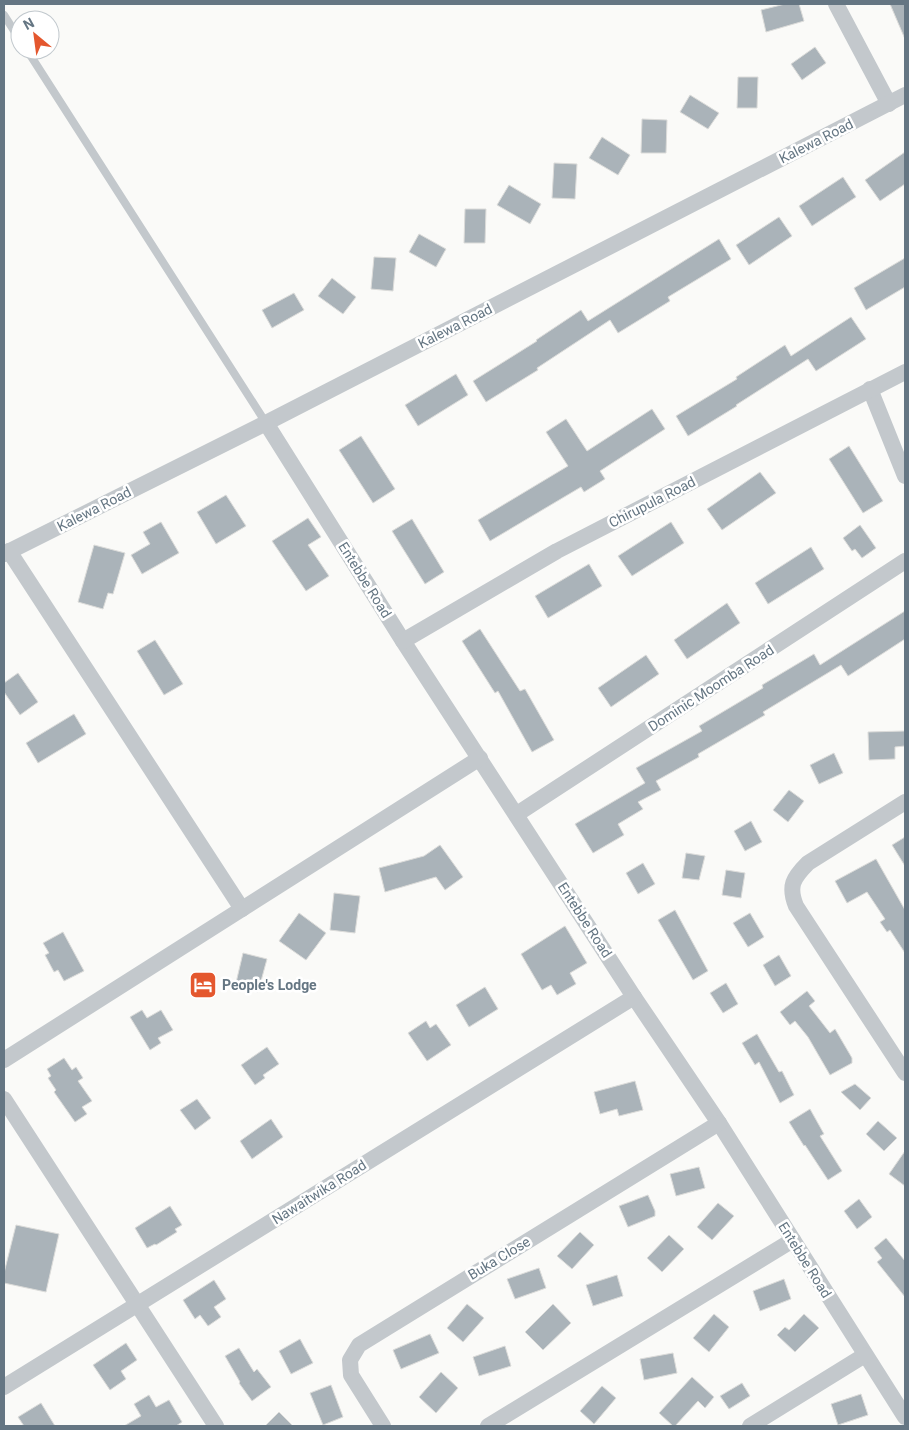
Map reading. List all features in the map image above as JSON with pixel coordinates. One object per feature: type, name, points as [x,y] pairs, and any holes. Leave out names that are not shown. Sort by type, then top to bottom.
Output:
[{"type":"street","points":[[836,4],[888,104]]},
{"type":"street","name":"Kalewa Road","points":[[6,553],[266,423],[905,95]]},
{"type":"street","name":"Chirupula Road","points":[[403,640],[557,551],[905,372]]},
{"type":"street","points":[[870,390],[905,476]]},
{"type":"street","name":"Entebbe Road","points":[[266,423],[403,640],[634,997],[719,1123],[905,1417]]},
{"type":"street","points":[[6,553],[242,909]]},
{"type":"street","name":"Dominic Moomba Road","points":[[517,814],[905,561]]},
{"type":"street","points":[[4,1060],[480,758]]},
{"type":"street","points":[[905,802],[808,863],[798,872],[792,884],[791,894],[796,906],[905,1072]]},
{"type":"street","name":"Nawaitwika Road","points":[[4,1388],[138,1303],[634,997]]},
{"type":"street","points":[[4,1099],[216,1426]]},
{"type":"street","name":"Buka Close","points":[[383,1426],[351,1375],[350,1360],[359,1345],[719,1123]]},
{"type":"street","points":[[488,1426],[793,1240]]},
{"type":"street","points":[[750,1426],[865,1355]]},
{"type":"lane","points":[[33,60],[266,423]]},
{"type":"building","points":[[785,4],[799,4],[804,21],[766,32],[761,10]]},
{"type":"building","points":[[890,4],[905,4],[905,39]]},
{"type":"building","points":[[815,47],[826,63],[802,80],[791,64]]},
{"type":"building","points":[[738,77],[758,77],[757,108],[737,108]]},
{"type":"building","points":[[690,95],[719,113],[708,129],[680,112]]},
{"type":"building","points":[[642,119],[667,120],[666,153],[641,153]]},
{"type":"building","points":[[602,137],[630,155],[618,175],[589,158]]},
{"type":"building","points":[[905,152],[905,184],[880,201],[865,180]]},
{"type":"building","points":[[554,163],[577,164],[575,199],[552,198]]},
{"type":"building","points":[[843,177],[856,197],[812,226],[799,206]]},
{"type":"building","points":[[509,185],[541,204],[530,224],[497,205]]},
{"type":"building","points":[[465,209],[486,209],[485,243],[464,243]]},
{"type":"building","points":[[779,217],[792,236],[749,265],[736,245]]},
{"type":"building","points":[[419,234],[446,249],[436,267],[409,252]]},
{"type":"building","points":[[719,239],[731,259],[668,297],[670,301],[618,333],[610,320],[537,368],[538,370],[486,402],[473,381],[537,341],[581,310],[588,321]]},
{"type":"building","points":[[374,257],[396,258],[393,291],[371,289]]},
{"type":"building","points":[[905,258],[905,287],[866,310],[854,288]]},
{"type":"building","points":[[332,278],[356,297],[343,314],[318,296]]},
{"type":"building","points":[[294,293],[304,310],[272,328],[262,310]]},
{"type":"building","points":[[851,317],[866,339],[816,371],[808,359],[688,436],[676,416],[737,379],[736,377],[785,345],[791,356]]},
{"type":"building","points":[[456,374],[468,395],[418,426],[405,405]]},
{"type":"building","points":[[652,409],[665,429],[600,471],[605,479],[584,492],[581,487],[490,541],[478,520],[568,466],[546,432],[566,419],[587,451]]},
{"type":"building","points":[[361,436],[395,489],[373,503],[339,450]]},
{"type":"building","points":[[849,446],[883,501],[863,513],[829,459]]},
{"type":"building","points":[[760,472],[776,493],[722,530],[707,509]]},
{"type":"building","points":[[226,495],[246,526],[216,544],[197,512]]},
{"type":"building","points":[[308,518],[321,537],[308,545],[329,576],[306,591],[272,541]]},
{"type":"building","points":[[412,519],[444,572],[425,584],[392,531]]},
{"type":"building","points":[[161,522],[179,553],[142,574],[131,555],[150,544],[143,532]]},
{"type":"building","points":[[671,522],[684,543],[632,576],[618,556]]},
{"type":"building","points":[[860,525],[876,548],[862,558],[855,549],[852,551],[843,538]]},
{"type":"building","points":[[94,545],[125,553],[113,594],[108,593],[103,609],[78,602]]},
{"type":"building","points":[[811,547],[824,569],[768,604],[755,583]]},
{"type":"building","points":[[589,564],[602,586],[548,618],[535,596]]},
{"type":"building","points":[[727,603],[740,623],[687,659],[674,640]]},
{"type":"building","points":[[905,611],[905,639],[848,676],[841,665],[763,712],[765,715],[698,754],[699,757],[656,781],[661,790],[638,802],[643,809],[618,824],[624,835],[593,853],[575,824],[645,783],[636,768],[702,731],[699,726],[763,688],[762,685],[814,654],[820,665]]},
{"type":"building","points":[[480,629],[520,691],[525,689],[554,740],[532,752],[498,691],[495,693],[462,641]]},
{"type":"building","points":[[155,640],[183,684],[164,695],[137,651]]},
{"type":"building","points":[[646,655],[659,674],[611,707],[598,688]]},
{"type":"building","points":[[18,673],[38,702],[20,715],[4,692],[4,683]]},
{"type":"building","points":[[74,714],[86,734],[38,763],[26,743]]},
{"type":"building","points":[[905,731],[905,746],[895,747],[895,759],[869,760],[868,732]]},
{"type":"building","points":[[834,753],[843,773],[819,784],[810,765]]},
{"type":"building","points":[[789,790],[804,801],[788,822],[773,810]]},
{"type":"building","points":[[751,821],[762,842],[745,851],[734,831]]},
{"type":"building","points":[[905,837],[905,866],[892,845]]},
{"type":"building","points":[[440,845],[463,877],[445,890],[436,877],[385,892],[379,868],[424,856]]},
{"type":"building","points":[[686,853],[705,856],[699,880],[682,878]]},
{"type":"building","points":[[876,859],[905,910],[905,953],[890,930],[887,932],[880,922],[885,919],[867,892],[847,903],[835,881]]},
{"type":"building","points":[[643,863],[655,884],[638,894],[626,873]]},
{"type":"building","points":[[726,870],[745,873],[741,898],[722,895]]},
{"type":"building","points":[[334,893],[360,896],[355,933],[330,930]]},
{"type":"building","points":[[675,910],[708,971],[693,980],[658,920]]},
{"type":"building","points":[[299,913],[326,933],[306,960],[279,941]]},
{"type":"building","points":[[750,913],[764,937],[748,947],[733,923]]},
{"type":"building","points":[[565,926],[587,963],[570,973],[576,984],[557,995],[551,985],[542,990],[521,954]]},
{"type":"building","points":[[63,932],[84,971],[64,981],[58,970],[54,972],[45,955],[49,953],[43,943]]},
{"type":"building","points":[[243,953],[267,959],[258,992],[235,987]]},
{"type":"building","points":[[779,955],[791,976],[775,986],[763,965]]},
{"type":"building","points":[[726,983],[738,1004],[723,1013],[710,993]]},
{"type":"building","points":[[485,987],[498,1009],[469,1027],[456,1005]]},
{"type":"building","points":[[807,991],[815,1001],[809,1006],[830,1033],[835,1029],[852,1058],[852,1063],[830,1075],[808,1037],[795,1021],[790,1025],[780,1012]]},
{"type":"building","points":[[142,1010],[147,1018],[161,1010],[173,1030],[158,1038],[161,1043],[150,1050],[130,1017]]},
{"type":"building","points":[[426,1021],[430,1028],[436,1024],[451,1045],[427,1061],[408,1033]]},
{"type":"building","points":[[757,1034],[779,1072],[782,1071],[794,1095],[780,1103],[759,1062],[755,1065],[742,1043]]},
{"type":"building","points":[[267,1047],[279,1064],[263,1075],[265,1078],[255,1085],[241,1065]]},
{"type":"building","points":[[64,1058],[72,1070],[76,1067],[83,1078],[78,1081],[92,1101],[82,1107],[87,1114],[75,1122],[54,1092],[56,1090],[48,1078],[51,1076],[47,1069]]},
{"type":"building","points":[[635,1081],[643,1110],[619,1116],[617,1109],[600,1114],[594,1092]]},
{"type":"building","points":[[855,1084],[871,1098],[860,1110],[841,1092]]},
{"type":"building","points":[[197,1099],[211,1118],[195,1130],[180,1110]]},
{"type":"building","points":[[810,1109],[824,1134],[820,1136],[842,1171],[828,1180],[789,1122]]},
{"type":"building","points":[[271,1119],[283,1137],[252,1159],[240,1141]]},
{"type":"building","points":[[878,1121],[897,1138],[884,1151],[866,1134]]},
{"type":"building","points":[[905,1151],[905,1186],[889,1174]]},
{"type":"building","points":[[699,1167],[705,1188],[676,1196],[670,1174]]},
{"type":"building","points":[[648,1195],[655,1211],[655,1216],[628,1227],[619,1206]]},
{"type":"building","points":[[859,1199],[872,1217],[857,1229],[844,1211]]},
{"type":"building","points":[[718,1203],[734,1216],[712,1240],[697,1227]]},
{"type":"building","points":[[170,1206],[182,1225],[175,1229],[177,1232],[156,1245],[147,1248],[135,1228]]},
{"type":"building","points":[[16,1225],[59,1234],[46,1292],[4,1283],[4,1273]]},
{"type":"building","points":[[580,1232],[594,1245],[572,1269],[557,1256]]},
{"type":"building","points":[[669,1235],[684,1249],[662,1272],[647,1258]]},
{"type":"building","points":[[886,1238],[905,1261],[905,1297],[877,1262],[882,1258],[874,1248]]},
{"type":"building","points":[[539,1268],[546,1288],[515,1299],[507,1279]]},
{"type":"building","points":[[617,1275],[623,1296],[593,1306],[586,1285]]},
{"type":"building","points":[[784,1279],[791,1299],[760,1311],[753,1291]]},
{"type":"building","points":[[214,1280],[226,1299],[214,1307],[221,1317],[208,1326],[200,1315],[195,1319],[183,1300]]},
{"type":"building","points":[[467,1304],[484,1318],[463,1342],[447,1328]]},
{"type":"building","points":[[553,1304],[571,1323],[543,1350],[525,1332]]},
{"type":"building","points":[[714,1314],[729,1327],[709,1352],[693,1338]]},
{"type":"building","points":[[804,1314],[819,1328],[795,1352],[777,1335],[785,1327],[789,1330]]},
{"type":"building","points":[[430,1334],[439,1353],[401,1369],[393,1350]]},
{"type":"building","points":[[300,1339],[313,1363],[291,1374],[279,1351]]},
{"type":"building","points":[[126,1343],[137,1360],[121,1371],[126,1379],[110,1390],[93,1365]]},
{"type":"building","points":[[505,1346],[511,1366],[479,1376],[473,1357]]},
{"type":"building","points":[[239,1348],[254,1372],[257,1369],[271,1387],[252,1401],[239,1383],[225,1356]]},
{"type":"building","points":[[673,1353],[677,1373],[644,1380],[640,1359]]},
{"type":"building","points":[[441,1372],[458,1388],[436,1413],[419,1397]]},
{"type":"building","points":[[692,1377],[714,1397],[705,1408],[698,1401],[673,1426],[659,1413]]},
{"type":"building","points":[[742,1383],[750,1396],[729,1409],[720,1396]]},
{"type":"building","points":[[331,1385],[343,1417],[323,1425],[310,1393]]},
{"type":"building","points":[[602,1386],[616,1398],[594,1424],[580,1411]]},
{"type":"building","points":[[861,1394],[868,1415],[838,1425],[831,1404]]},
{"type":"building","points":[[149,1395],[156,1407],[169,1400],[182,1422],[176,1426],[124,1426],[141,1416],[134,1404]]},
{"type":"building","points":[[41,1403],[55,1426],[24,1426],[18,1417]]},
{"type":"building","points":[[279,1412],[293,1426],[265,1426]]},
{"type":"place","name":"People's Lodge","points":[[203,985]]}]
